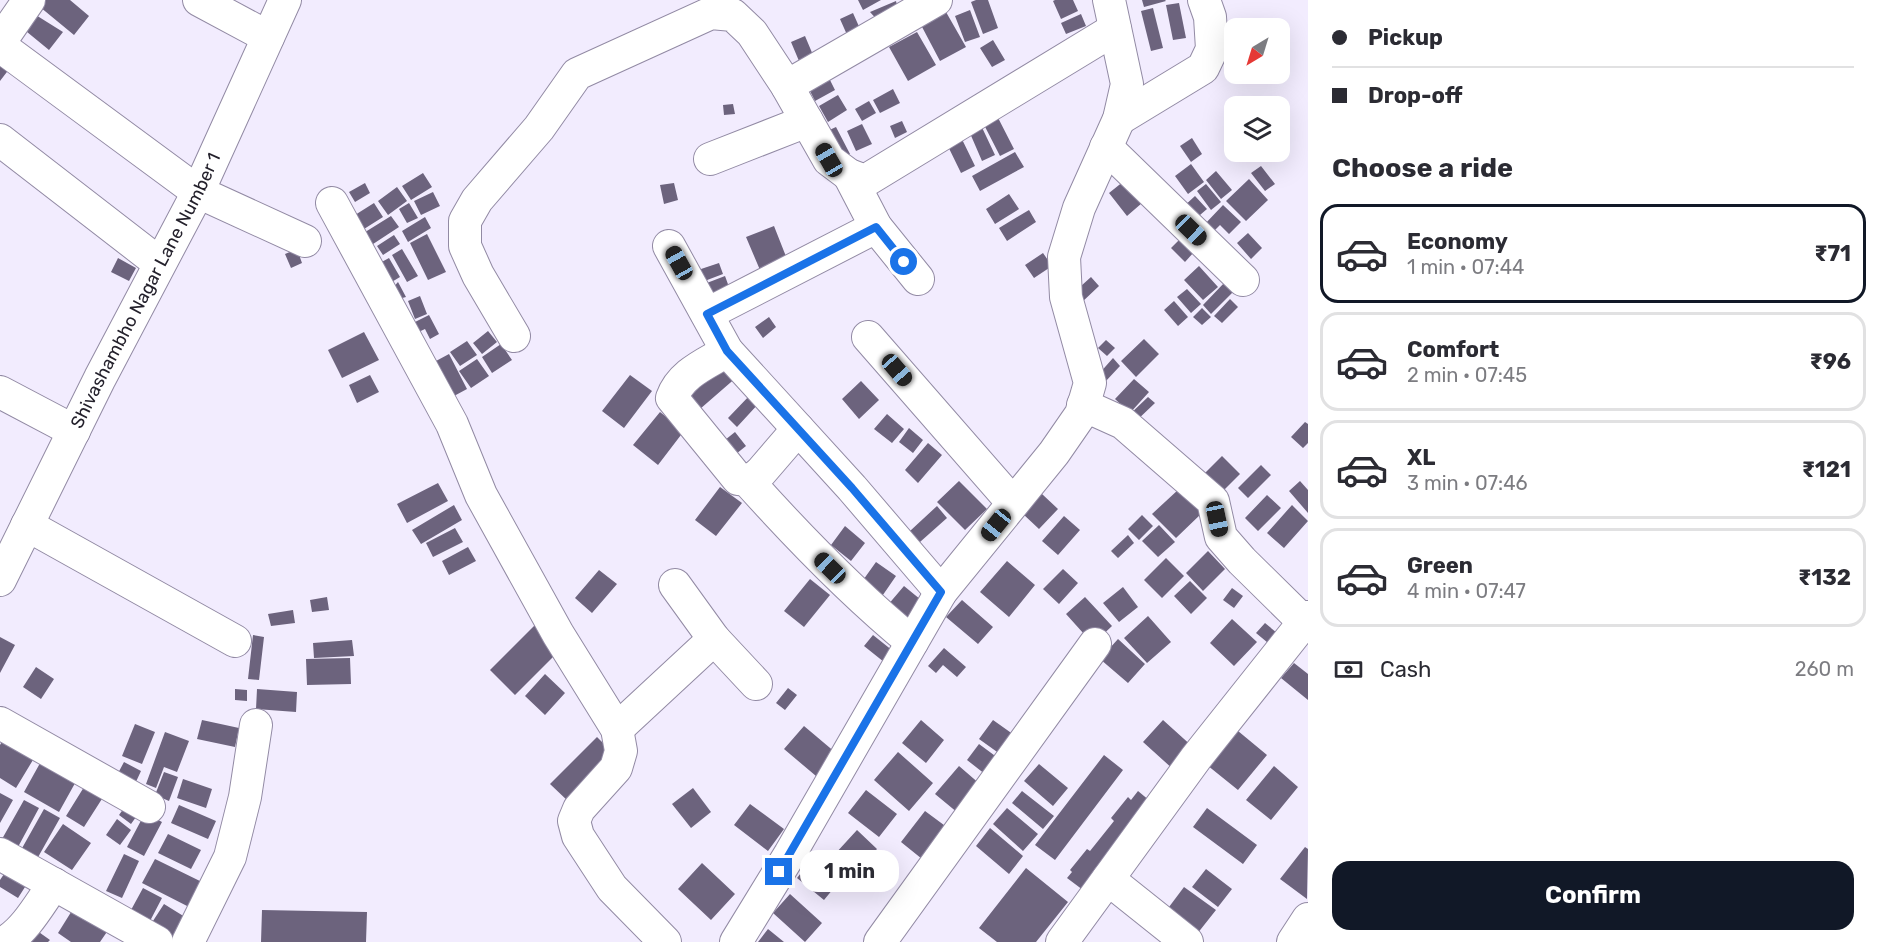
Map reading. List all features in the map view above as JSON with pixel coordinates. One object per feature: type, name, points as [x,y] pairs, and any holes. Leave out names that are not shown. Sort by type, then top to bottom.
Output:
[{"type":"street","points":[[29,0],[0,44],[198,192],[305,242]]},
{"type":"street","points":[[199,0],[268,38]]},
{"type":"street","name":"Shivashambho Nagar Lane Number 1","points":[[0,580],[159,263],[198,192],[285,0]]},
{"type":"street","points":[[787,86],[936,0]]},
{"type":"street","points":[[1119,119],[1203,68],[1212,49],[1210,16],[1204,0]]},
{"type":"street","points":[[514,336],[478,275],[465,246],[465,221],[477,200],[539,128],[578,74],[711,13],[730,8],[752,33],[787,86],[829,160],[849,175],[865,181],[1112,14],[1127,84],[1119,119],[1079,208],[1064,258],[1066,297],[1090,383],[1081,414],[1054,453],[941,592],[790,854],[736,942]]},
{"type":"street","points":[[710,159],[807,121]]},
{"type":"street","points":[[0,140],[159,263]]},
{"type":"street","points":[[1106,147],[1243,280]]},
{"type":"street","points":[[849,175],[876,227],[918,279]]},
{"type":"street","points":[[332,203],[453,424],[480,495],[558,634],[617,729],[621,751],[616,768],[579,809],[574,821],[578,836],[612,888],[665,942]]},
{"type":"street","points":[[707,314],[876,227]]},
{"type":"street","points":[[669,246],[727,351],[852,488],[941,592]]},
{"type":"street","points":[[868,337],[1013,503]]},
{"type":"street","points":[[727,351],[683,377],[672,398],[738,479],[752,480],[798,429]]},
{"type":"street","points":[[0,392],[74,430]]},
{"type":"street","points":[[1062,942],[1196,758],[1306,620],[1242,561],[1221,537],[1213,501],[1123,423],[1083,405]]},
{"type":"street","points":[[747,480],[802,541],[871,608],[912,642]]},
{"type":"street","points":[[27,525],[234,641]]},
{"type":"street","points":[[675,585],[714,639],[756,684]]},
{"type":"street","points":[[617,729],[714,639]]},
{"type":"street","points":[[880,942],[1095,644]]},
{"type":"street","points":[[0,723],[149,807]]},
{"type":"street","points":[[188,942],[230,857],[245,797],[256,725]]},
{"type":"street","points":[[0,854],[157,942]]},
{"type":"street","points":[[1108,879],[1187,942]]},
{"type":"street","points":[[5,942],[11,939],[29,919],[54,884]]},
{"type":"street","points":[[1293,942],[1308,919]]},
{"type":"building","points":[[46,0],[70,0],[89,16],[74,35],[40,7]]},
{"type":"building","points":[[858,0],[881,0],[863,10]]},
{"type":"building","points":[[988,0],[998,28],[983,34],[971,2]]},
{"type":"building","points":[[1073,0],[1078,11],[1061,19],[1053,1]]},
{"type":"building","points":[[1142,0],[1165,0],[1166,1],[1144,7]]},
{"type":"building","points":[[896,1],[899,14],[881,24],[870,12]]},
{"type":"building","points":[[1179,3],[1186,38],[1173,40],[1166,5]]},
{"type":"building","points":[[1153,8],[1163,48],[1151,51],[1141,11]]},
{"type":"building","points":[[970,10],[980,37],[965,42],[955,16]]},
{"type":"building","points":[[31,12],[63,32],[49,50],[21,27]]},
{"type":"building","points":[[946,12],[966,47],[940,61],[921,25]]},
{"type":"building","points":[[853,13],[865,40],[852,46],[840,19]]},
{"type":"building","points":[[1081,14],[1086,26],[1066,34],[1061,23]]},
{"type":"building","points":[[917,32],[936,65],[908,81],[889,47]]},
{"type":"building","points":[[805,36],[813,55],[799,61],[791,42]]},
{"type":"building","points":[[993,40],[1005,60],[992,67],[980,48]]},
{"type":"building","points":[[13,64],[0,81],[0,65]]},
{"type":"building","points":[[828,76],[835,90],[815,101],[808,87]]},
{"type":"building","points":[[893,89],[900,103],[880,113],[873,100]]},
{"type":"building","points":[[838,95],[847,110],[828,122],[819,106]]},
{"type":"building","points":[[869,101],[876,113],[862,121],[855,109]]},
{"type":"building","points":[[733,104],[735,114],[724,115],[723,105]]},
{"type":"building","points":[[993,108],[1014,149],[1000,156],[979,115]]},
{"type":"building","points":[[978,119],[995,155],[982,161],[966,124]]},
{"type":"building","points":[[902,121],[907,132],[895,138],[890,126]]},
{"type":"building","points":[[862,124],[872,144],[856,151],[847,131]]},
{"type":"building","points":[[836,127],[850,154],[839,159],[825,132]]},
{"type":"building","points":[[957,129],[975,166],[961,173],[943,136]]},
{"type":"building","points":[[1192,138],[1202,154],[1191,162],[1180,146]]},
{"type":"building","points":[[1015,152],[1024,167],[980,191],[972,176]]},
{"type":"building","points":[[1191,164],[1204,182],[1188,194],[1175,176]]},
{"type":"building","points":[[1261,166],[1275,184],[1265,191],[1251,173]]},
{"type":"building","points":[[1216,171],[1232,190],[1221,199],[1206,180]]},
{"type":"building","points":[[423,173],[432,187],[411,200],[402,186]]},
{"type":"building","points":[[1249,179],[1268,200],[1246,221],[1226,201]]},
{"type":"building","points":[[1124,181],[1142,203],[1127,216],[1109,193]]},
{"type":"building","points":[[365,183],[370,193],[355,202],[349,192]]},
{"type":"building","points":[[674,183],[678,200],[664,204],[660,185]]},
{"type":"building","points":[[1206,184],[1221,202],[1211,210],[1197,191]]},
{"type":"building","points":[[397,187],[407,201],[388,215],[378,201]]},
{"type":"building","points":[[433,192],[440,206],[421,215],[414,201]]},
{"type":"building","points":[[1009,194],[1019,209],[995,224],[986,209]]},
{"type":"building","points":[[1195,196],[1207,209],[1193,221],[1182,208]]},
{"type":"building","points":[[374,203],[383,217],[364,229],[355,215]]},
{"type":"building","points":[[409,203],[418,218],[407,223],[399,209]]},
{"type":"building","points":[[1223,205],[1241,222],[1229,234],[1220,225],[1212,233],[1204,225]]},
{"type":"building","points":[[1029,210],[1036,222],[1007,241],[999,228]]},
{"type":"building","points":[[391,216],[399,227],[370,246],[362,234]]},
{"type":"building","points":[[425,217],[431,228],[408,242],[402,231]]},
{"type":"building","points":[[774,226],[787,259],[760,270],[746,237]]},
{"type":"building","points":[[1248,233],[1262,248],[1251,259],[1237,243]]},
{"type":"building","points":[[427,234],[446,272],[428,280],[410,243]]},
{"type":"building","points":[[394,235],[400,244],[383,255],[377,246]]},
{"type":"building","points":[[1181,238],[1194,252],[1185,262],[1171,248]]},
{"type":"building","points":[[297,249],[302,263],[291,268],[285,254]]},
{"type":"building","points":[[402,249],[418,276],[407,282],[392,255]]},
{"type":"building","points":[[1043,253],[1052,266],[1034,278],[1025,265]]},
{"type":"building","points":[[118,258],[136,268],[129,281],[111,272]]},
{"type":"building","points":[[389,258],[400,277],[390,283],[378,264]]},
{"type":"building","points":[[719,263],[723,274],[694,285],[689,273]]},
{"type":"building","points":[[1199,266],[1218,287],[1203,300],[1184,280]]},
{"type":"building","points":[[725,276],[729,287],[703,297],[699,286]]},
{"type":"building","points":[[1091,277],[1099,286],[1080,304],[1071,295]]},
{"type":"building","points":[[398,282],[406,297],[395,300],[389,292]]},
{"type":"building","points":[[1225,282],[1234,291],[1211,314],[1203,305]]},
{"type":"building","points":[[1187,289],[1201,304],[1191,313],[1177,297]]},
{"type":"building","points":[[420,296],[427,314],[415,319],[408,301]]},
{"type":"building","points":[[1230,299],[1238,307],[1222,323],[1214,316]]},
{"type":"building","points":[[1174,301],[1188,317],[1178,326],[1164,310]]},
{"type":"building","points":[[1202,308],[1211,317],[1202,325],[1193,317]]},
{"type":"building","points":[[429,315],[439,334],[430,339],[425,329],[410,336],[405,327]]},
{"type":"building","points":[[769,317],[776,327],[763,338],[755,327]]},
{"type":"building","points":[[488,331],[497,342],[482,354],[473,343]]},
{"type":"building","points":[[364,332],[379,360],[342,378],[328,350]]},
{"type":"building","points":[[1144,339],[1159,354],[1136,377],[1121,361]]},
{"type":"building","points":[[1106,340],[1115,348],[1107,356],[1098,348]]},
{"type":"building","points":[[467,341],[477,355],[460,366],[450,352]]},
{"type":"building","points":[[501,344],[512,360],[492,373],[482,357]]},
{"type":"building","points":[[449,354],[467,389],[454,396],[436,361]]},
{"type":"building","points":[[1113,358],[1120,366],[1105,382],[1098,375]]},
{"type":"building","points":[[477,359],[489,376],[471,388],[459,371]]},
{"type":"building","points":[[723,359],[738,376],[700,409],[685,393]]},
{"type":"building","points":[[370,375],[379,392],[357,403],[349,385]]},
{"type":"building","points":[[630,375],[652,391],[624,428],[602,411]]},
{"type":"building","points":[[1134,379],[1149,392],[1130,413],[1115,399]]},
{"type":"building","points":[[861,381],[879,400],[859,419],[842,399]]},
{"type":"building","points":[[751,394],[760,402],[737,427],[728,418]]},
{"type":"building","points":[[1148,397],[1155,403],[1134,423],[1128,416]]},
{"type":"building","points":[[660,412],[684,431],[658,465],[633,445]]},
{"type":"building","points":[[887,414],[904,429],[892,443],[874,429]]},
{"type":"building","points":[[1305,422],[1308,424],[1308,443],[1303,448],[1291,437]]},
{"type":"building","points":[[909,428],[923,440],[913,453],[899,442]]},
{"type":"building","points":[[735,432],[746,446],[736,454],[725,440]]},
{"type":"building","points":[[928,443],[942,455],[918,483],[905,470]]},
{"type":"building","points":[[1222,456],[1240,474],[1215,499],[1197,481]]},
{"type":"building","points":[[1261,465],[1271,475],[1248,498],[1238,488]]},
{"type":"building","points":[[959,481],[987,509],[965,530],[937,502]]},
{"type":"building","points":[[1300,481],[1308,490],[1308,513],[1289,491]]},
{"type":"building","points":[[438,483],[448,501],[407,523],[397,504]]},
{"type":"building","points":[[720,487],[742,503],[716,536],[695,520]]},
{"type":"building","points":[[1179,489],[1202,513],[1176,538],[1152,514]]},
{"type":"building","points":[[1042,494],[1058,509],[1039,529],[1023,514]]},
{"type":"building","points":[[1267,495],[1281,508],[1258,531],[1245,518]]},
{"type":"building","points":[[454,505],[462,520],[421,544],[412,530]]},
{"type":"building","points":[[1292,505],[1308,521],[1284,548],[1267,533]]},
{"type":"building","points":[[937,506],[947,518],[920,542],[910,531]]},
{"type":"building","points":[[1142,515],[1153,526],[1139,540],[1128,529]]},
{"type":"building","points":[[1064,516],[1080,530],[1058,555],[1042,541]]},
{"type":"building","points":[[1159,525],[1175,542],[1158,557],[1142,541]]},
{"type":"building","points":[[845,526],[865,543],[851,561],[831,545]]},
{"type":"building","points":[[455,528],[463,542],[433,557],[426,543]]},
{"type":"building","points":[[1128,535],[1134,543],[1118,558],[1111,551]]},
{"type":"building","points":[[468,547],[476,561],[449,575],[442,561]]},
{"type":"building","points":[[1208,551],[1225,569],[1203,591],[1186,573]]},
{"type":"building","points":[[1166,558],[1184,576],[1162,598],[1144,580]]},
{"type":"building","points":[[1007,561],[1035,585],[1009,617],[980,592]]},
{"type":"building","points":[[876,562],[896,576],[876,605],[856,590]]},
{"type":"building","points":[[1063,569],[1078,583],[1059,604],[1043,589]]},
{"type":"building","points":[[599,570],[617,584],[592,613],[575,598]]},
{"type":"building","points":[[810,579],[830,595],[804,627],[784,611]]},
{"type":"building","points":[[1190,581],[1207,598],[1191,614],[1174,596]]},
{"type":"building","points":[[904,586],[926,604],[909,624],[887,606]]},
{"type":"building","points":[[1123,587],[1138,607],[1119,622],[1103,603]]},
{"type":"building","points":[[1232,588],[1243,596],[1234,608],[1223,600]]},
{"type":"building","points":[[327,597],[329,610],[312,612],[310,600]]},
{"type":"building","points":[[1085,597],[1112,626],[1093,644],[1066,614]]},
{"type":"building","points":[[962,600],[993,627],[978,644],[946,617]]},
{"type":"building","points":[[293,610],[295,623],[271,626],[268,614]]},
{"type":"building","points":[[1148,616],[1171,642],[1147,663],[1124,638]]},
{"type":"building","points":[[1232,619],[1257,642],[1234,666],[1210,643]]},
{"type":"building","points":[[1265,623],[1283,638],[1274,648],[1256,633]]},
{"type":"building","points":[[536,624],[561,649],[515,695],[490,670]]},
{"type":"building","points":[[253,635],[264,637],[259,680],[248,679]]},
{"type":"building","points":[[873,635],[893,651],[884,662],[864,646]]},
{"type":"building","points":[[0,637],[15,645],[0,673]]},
{"type":"building","points":[[1118,639],[1145,664],[1128,683],[1100,659]]},
{"type":"building","points":[[352,640],[354,656],[314,658],[313,643]]},
{"type":"building","points":[[944,648],[966,667],[957,677],[943,665],[936,673],[928,666]]},
{"type":"building","points":[[350,658],[351,684],[307,685],[306,659]]},
{"type":"building","points":[[1294,663],[1308,674],[1308,700],[1281,678]]},
{"type":"building","points":[[36,667],[54,679],[41,699],[23,687]]},
{"type":"building","points":[[545,674],[565,693],[545,715],[525,696]]},
{"type":"building","points":[[788,688],[797,695],[785,710],[776,703]]},
{"type":"building","points":[[235,689],[247,690],[247,701],[235,700]]},
{"type":"building","points":[[257,689],[297,692],[296,712],[256,709]]},
{"type":"building","points":[[202,720],[239,728],[235,747],[197,739]]},
{"type":"building","points":[[921,720],[944,740],[926,763],[902,743]]},
{"type":"building","points":[[993,720],[1021,740],[1007,759],[979,739]]},
{"type":"building","points":[[1163,720],[1194,748],[1174,770],[1143,742]]},
{"type":"building","points":[[135,724],[155,732],[142,764],[122,756]]},
{"type":"building","points":[[804,726],[836,753],[816,776],[784,749]]},
{"type":"building","points":[[1232,726],[1267,755],[1238,790],[1202,761]]},
{"type":"building","points":[[8,731],[39,750],[16,788],[0,778],[0,745]]},
{"type":"building","points":[[165,732],[189,741],[177,772],[164,767],[156,788],[146,784]]},
{"type":"building","points":[[597,737],[616,756],[570,803],[550,784]]},
{"type":"building","points":[[979,744],[1002,761],[990,778],[967,760]]},
{"type":"building","points":[[898,752],[933,783],[909,811],[874,780]]},
{"type":"building","points":[[1104,755],[1123,770],[1055,860],[1035,845]]},
{"type":"building","points":[[44,756],[79,776],[59,812],[24,792]]},
{"type":"building","points":[[124,762],[141,771],[134,786],[116,777]]},
{"type":"building","points":[[1039,764],[1068,788],[1053,806],[1024,781]]},
{"type":"building","points":[[959,766],[981,785],[958,813],[935,794]]},
{"type":"building","points":[[1274,766],[1298,787],[1271,820],[1246,800]]},
{"type":"building","points":[[164,772],[178,777],[169,801],[155,795]]},
{"type":"building","points":[[89,779],[107,791],[84,827],[66,816]]},
{"type":"building","points":[[183,779],[212,789],[206,808],[177,798]]},
{"type":"building","points":[[693,788],[711,812],[691,828],[672,804]]},
{"type":"building","points":[[866,790],[897,814],[879,837],[848,813]]},
{"type":"building","points":[[1022,791],[1054,816],[1043,829],[1012,803]]},
{"type":"building","points":[[1138,791],[1156,806],[1087,893],[1067,878],[1072,872],[1070,870],[1087,849],[1090,851],[1114,821],[1111,818],[1128,797],[1131,800]]},
{"type":"building","points":[[0,793],[13,800],[0,823]]},
{"type":"building","points":[[24,800],[39,808],[18,847],[2,839]]},
{"type":"building","points":[[129,801],[141,810],[131,824],[119,815]]},
{"type":"building","points":[[750,804],[784,829],[768,851],[734,825]]},
{"type":"building","points":[[179,805],[216,821],[208,839],[171,823]]},
{"type":"building","points":[[1007,808],[1038,834],[1023,851],[993,824]]},
{"type":"building","points":[[1207,808],[1257,845],[1243,864],[1193,827]]},
{"type":"building","points":[[44,809],[60,818],[37,859],[21,850]]},
{"type":"building","points":[[925,811],[952,831],[927,863],[901,842]]},
{"type":"building","points":[[145,813],[162,822],[144,856],[127,847]]},
{"type":"building","points":[[117,819],[131,830],[120,845],[106,835]]},
{"type":"building","points":[[63,824],[91,843],[72,870],[44,852]]},
{"type":"building","points":[[990,828],[1023,856],[1009,874],[976,846]]},
{"type":"building","points":[[857,830],[877,849],[856,873],[835,854]]},
{"type":"building","points":[[168,834],[201,850],[191,869],[158,853]]},
{"type":"building","points":[[1305,847],[1308,849],[1307,899],[1280,879]]},
{"type":"building","points":[[819,850],[847,872],[824,900],[797,878]]},
{"type":"building","points":[[124,854],[139,861],[122,898],[106,891]]},
{"type":"building","points":[[155,859],[204,883],[191,908],[142,883]]},
{"type":"building","points":[[702,863],[735,894],[711,920],[678,889]]},
{"type":"building","points":[[1026,868],[1068,902],[1036,942],[997,942],[979,928]]},
{"type":"building","points":[[1206,869],[1232,889],[1218,907],[1192,887]]},
{"type":"building","points":[[4,874],[25,887],[18,898],[0,887],[0,880]]},
{"type":"building","points":[[1184,887],[1216,910],[1197,934],[1166,911]]},
{"type":"building","points":[[143,888],[162,898],[150,921],[131,910]]},
{"type":"building","points":[[790,894],[822,923],[805,942],[773,913]]},
{"type":"building","points":[[78,901],[113,923],[100,942],[71,942],[58,933]]},
{"type":"building","points":[[164,904],[185,917],[173,937],[151,924]]},
{"type":"building","points":[[262,910],[367,912],[366,942],[261,942]]},
{"type":"building","points":[[768,929],[784,942],[758,942]]},
{"type":"building","points":[[36,930],[50,940],[48,942],[28,942]]},
{"type":"route","points":[[779,872],[941,592],[852,488],[727,351],[707,314],[876,227],[904,262]]}]
